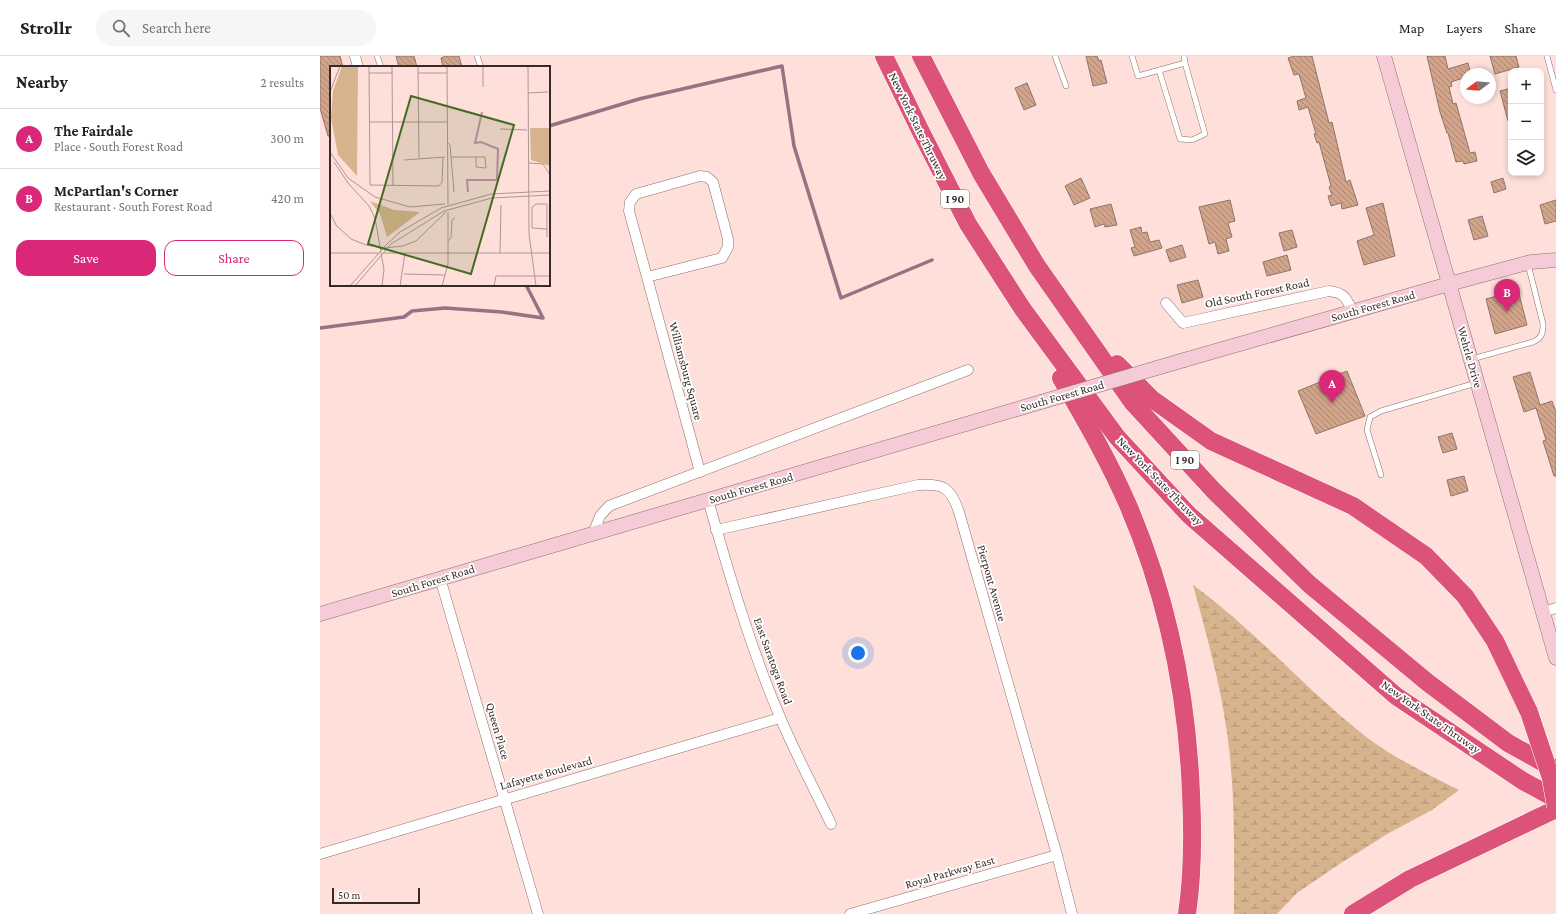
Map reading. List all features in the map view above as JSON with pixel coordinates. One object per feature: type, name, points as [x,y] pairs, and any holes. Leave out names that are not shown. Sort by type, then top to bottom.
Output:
[{"type":"highway","name":"New York State Thruway","points":[[884,56],[920,132],[968,224],[1022,308],[1117,437],[1189,515],[1396,696],[1523,781],[1556,799]]},
{"type":"highway","name":"New York State Thruway","points":[[921,56],[981,173],[1037,266],[1133,403],[1214,490],[1309,584],[1427,682],[1508,743],[1556,770]]},
{"type":"highway","points":[[1022,308],[1098,444],[1128,505],[1166,612],[1179,676],[1190,757],[1192,828],[1187,914]]},
{"type":"highway","points":[[1083,330],[1152,399],[1212,441],[1353,506],[1426,556],[1465,596],[1495,641],[1529,712],[1551,778],[1556,808],[1410,878],[1353,914]]},
{"type":"street","points":[[355,56],[358,66]]},
{"type":"street","name":"Wehrle Drive","points":[[1384,56],[1477,383],[1549,610],[1556,658]]},
{"type":"street","name":"Williamsburg Square","points":[[647,277],[722,258],[728,247],[728,239],[713,182],[707,177],[700,176],[636,194],[630,202],[629,211],[700,472]]},
{"type":"street","name":"South Forest Road","points":[[320,614],[1184,360],[1449,284],[1530,263],[1556,260]]},
{"type":"street","name":"Old South Forest Road","points":[[1166,303],[1183,323],[1329,291],[1339,292],[1346,297],[1353,312]]},
{"type":"street","points":[[593,534],[600,516],[609,506],[968,370]]},
{"type":"street","name":"Pierpont Avenue","points":[[716,530],[918,485],[934,484],[946,489],[954,498],[959,512],[1057,855],[1072,914]]},
{"type":"street","name":"East Saratoga Road","points":[[708,500],[739,604],[765,680],[780,718],[831,824]]},
{"type":"street","name":"Queen Place","points":[[440,578],[538,914]]},
{"type":"street","name":"Lafayette Boulevard","points":[[320,854],[780,718]]},
{"type":"street","name":"Royal Parkway East","points":[[850,914],[1057,855]]},
{"type":"lane","points":[[377,56],[381,66]]},
{"type":"lane","points":[[477,56],[481,66]]},
{"type":"lane","points":[[1055,56],[1066,86]]},
{"type":"lane","points":[[1132,56],[1138,76],[1185,63]]},
{"type":"lane","points":[[1159,70],[1180,139],[1192,140],[1205,134],[1184,56]]},
{"type":"lane","points":[[1547,56],[1556,90]]},
{"type":"lane","points":[[1471,360],[1538,340],[1541,336],[1543,324],[1530,263]]},
{"type":"lane","points":[[1381,475],[1367,430],[1370,417],[1381,411],[1477,383]]},
{"type":"green space","points":[[1193,585],[1235,619],[1355,728],[1379,746],[1405,762],[1459,790],[1432,810],[1389,833],[1341,863],[1297,893],[1277,914],[1234,914],[1234,817],[1229,744],[1215,669]]},
{"type":"building","points":[[320,56],[340,56],[343,66],[330,66],[330,136],[328,136],[320,108]]},
{"type":"building","points":[[396,56],[414,56],[417,66],[399,66]]},
{"type":"building","points":[[446,56],[459,56],[462,66],[443,66],[441,58]]},
{"type":"building","points":[[1086,56],[1097,56],[1099,61],[1101,60],[1107,83],[1093,86]]},
{"type":"building","points":[[1294,56],[1312,56],[1329,123],[1332,122],[1346,182],[1350,180],[1358,205],[1342,209],[1341,203],[1331,206],[1328,196],[1332,195],[1329,187],[1331,186],[1319,142],[1317,143],[1314,134],[1316,134],[1308,107],[1299,110],[1297,101],[1306,98],[1299,74],[1294,75],[1288,58]]},
{"type":"building","points":[[1427,56],[1445,56],[1448,69],[1468,63],[1469,68],[1460,68],[1460,79],[1451,82],[1452,86],[1449,87],[1453,104],[1456,103],[1470,153],[1475,152],[1477,161],[1464,164],[1463,161],[1456,162],[1448,133],[1440,112]]},
{"type":"building","points":[[1490,56],[1516,56],[1519,67],[1508,68],[1508,70],[1496,74],[1496,68],[1493,68]]},
{"type":"building","points":[[1027,83],[1036,105],[1024,110],[1015,88]]},
{"type":"building","points":[[1508,89],[1508,121],[1500,91]]},
{"type":"building","points":[[1081,178],[1090,198],[1074,205],[1065,186]]},
{"type":"building","points":[[1503,178],[1506,189],[1494,193],[1491,182]]},
{"type":"building","points":[[1230,200],[1235,221],[1228,223],[1232,237],[1226,239],[1229,251],[1218,254],[1215,242],[1209,244],[1199,207]]},
{"type":"building","points":[[1556,200],[1556,221],[1545,224],[1540,205]]},
{"type":"building","points":[[1383,203],[1395,256],[1364,265],[1357,241],[1374,235],[1366,208]]},
{"type":"building","points":[[1111,204],[1117,225],[1105,227],[1104,224],[1095,227],[1090,209]]},
{"type":"building","points":[[1482,216],[1488,236],[1474,240],[1468,220]]},
{"type":"building","points":[[1141,227],[1142,233],[1147,232],[1150,242],[1159,240],[1162,248],[1134,256],[1131,248],[1135,247],[1130,230]]},
{"type":"building","points":[[1292,230],[1297,247],[1284,251],[1279,233]]},
{"type":"building","points":[[1182,245],[1186,257],[1170,262],[1166,250]]},
{"type":"building","points":[[1287,255],[1291,270],[1267,276],[1263,262]]},
{"type":"building","points":[[1198,280],[1203,297],[1182,303],[1177,285]]},
{"type":"building","points":[[1512,292],[1519,294],[1527,325],[1495,334],[1486,299]]},
{"type":"building","points":[[1347,371],[1365,416],[1316,434],[1298,391]]},
{"type":"building","points":[[1530,372],[1540,405],[1552,401],[1556,412],[1556,476],[1554,476],[1543,441],[1546,440],[1536,408],[1524,412],[1513,377]]},
{"type":"building","points":[[1452,433],[1457,449],[1443,453],[1438,437]]},
{"type":"building","points":[[1464,476],[1468,491],[1451,496],[1447,480]]},
{"type":"waterway","points":[[550,126],[639,99],[782,66],[794,146],[841,298],[932,260]]},
{"type":"waterway","points":[[320,328],[404,317],[412,311],[445,308],[502,312],[543,318],[527,286]]},
{"type":"place","name":"McPartlan's Corner","points":[[1507,312]]},
{"type":"place","name":"The Fairdale","points":[[1332,403]]}]
